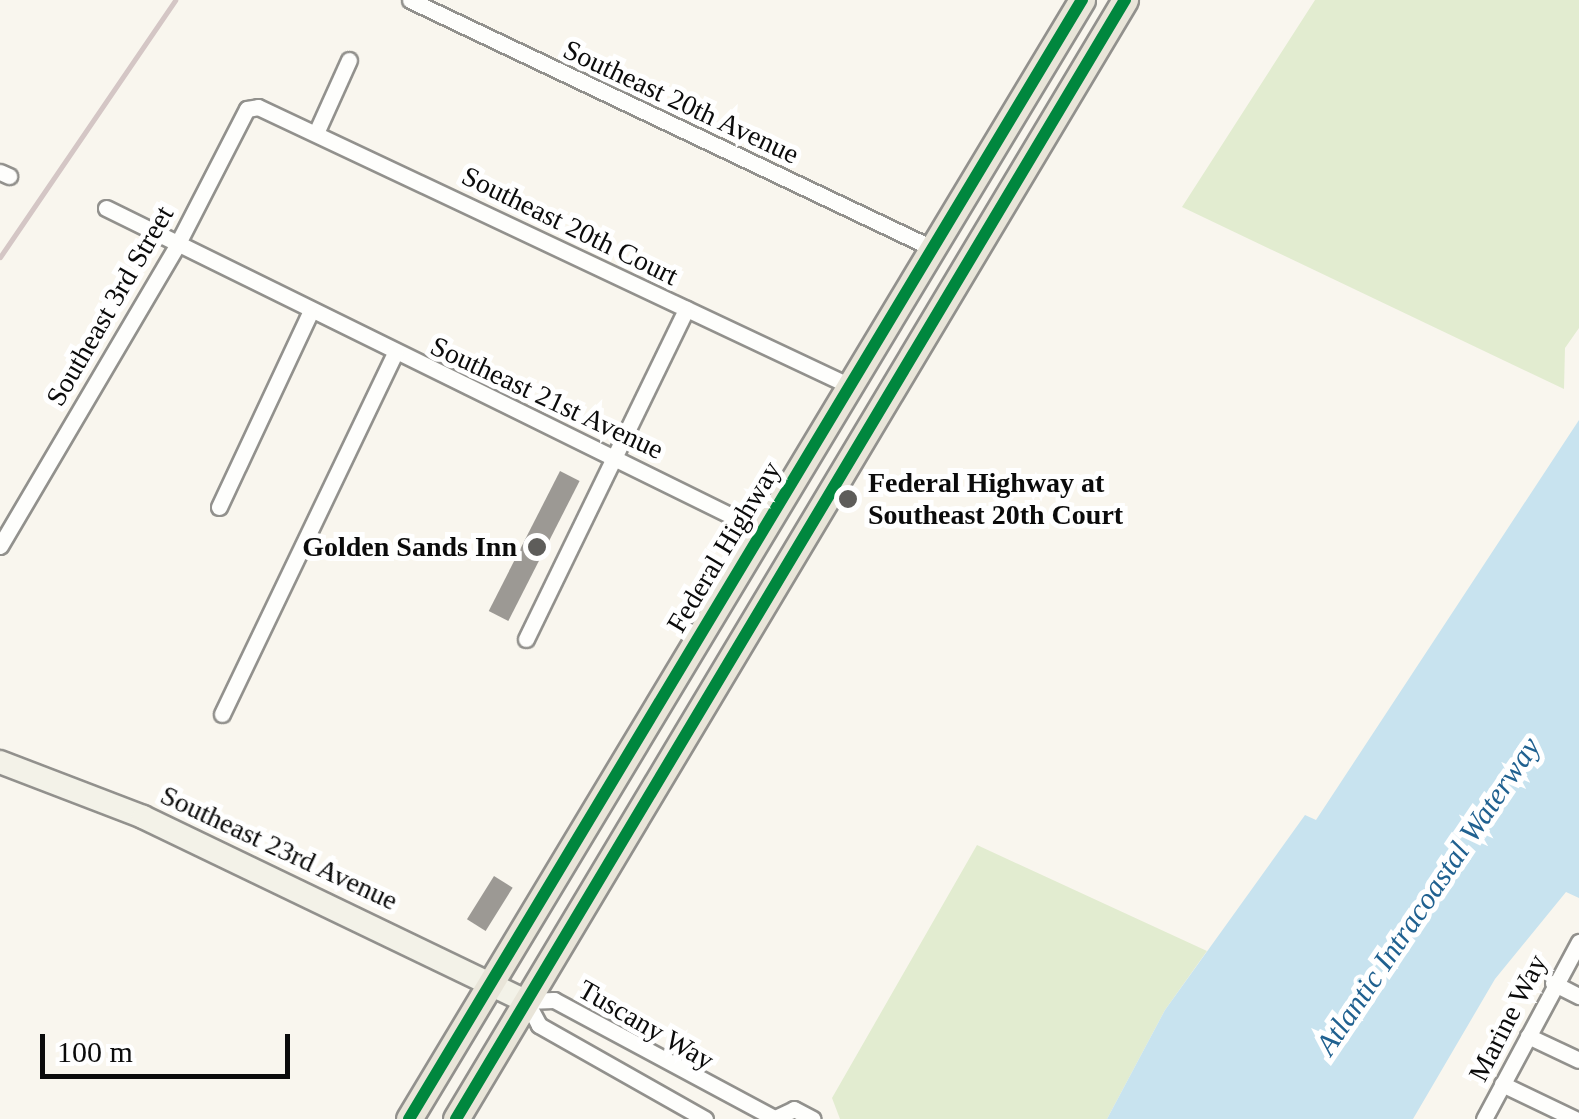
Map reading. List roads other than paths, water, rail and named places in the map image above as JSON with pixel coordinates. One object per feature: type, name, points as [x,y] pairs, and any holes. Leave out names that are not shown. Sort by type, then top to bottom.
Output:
[{"type":"main road","name":"Federal Highway","points":[[409,1119],[1082,0]]},
{"type":"main road","points":[[456,1119],[1125,0]]},
{"type":"main road","points":[[780,502],[801,540]]},
{"type":"main road","points":[[700,714],[711,672],[772,568],[762,531]]},
{"type":"street","name":"Southeast 20th Avenue","points":[[410,0],[932,248]]},
{"type":"street","points":[[316,132],[349,60]]},
{"type":"street","name":"Southeast 3rd Street","points":[[0,546],[177,245],[246,109],[270,110]]},
{"type":"street","name":"Southeast 20th Court","points":[[270,110],[850,386]]},
{"type":"street","name":"Southeast 21st Avenue","points":[[106,208],[762,531]]},
{"type":"street","points":[[526,639],[686,309]]},
{"type":"street","points":[[219,507],[311,311]]},
{"type":"street","points":[[222,714],[395,353]]},
{"type":"street","name":"Southeast 23rd Avenue","points":[[0,762],[143,817],[526,1001]]},
{"type":"street","name":"Marine Way","points":[[1484,1119],[1579,942]]},
{"type":"street","points":[[1554,983],[1579,996]]},
{"type":"street","name":"Tuscany Way","points":[[705,1119],[538,1026],[526,1001],[554,1000],[773,1118],[794,1109],[814,1119]]},
{"type":"street","points":[[1528,1036],[1579,1060]]},
{"type":"street","points":[[1502,1084],[1575,1119]]},
{"type":"water","name":"Atlantic Intracoastal Waterway","points":[[1579,420],[1579,898],[1566,892],[1495,979],[1413,1119],[1107,1119],[1165,1010],[1305,815],[1316,820]]},
{"type":"railway","points":[[0,257],[175,0]]},
{"type":"place","name":"Federal Highway at Southeast 20th Court","points":[[848,499]]},
{"type":"place","name":"Golden Sands Inn","points":[[537,547]]}]
